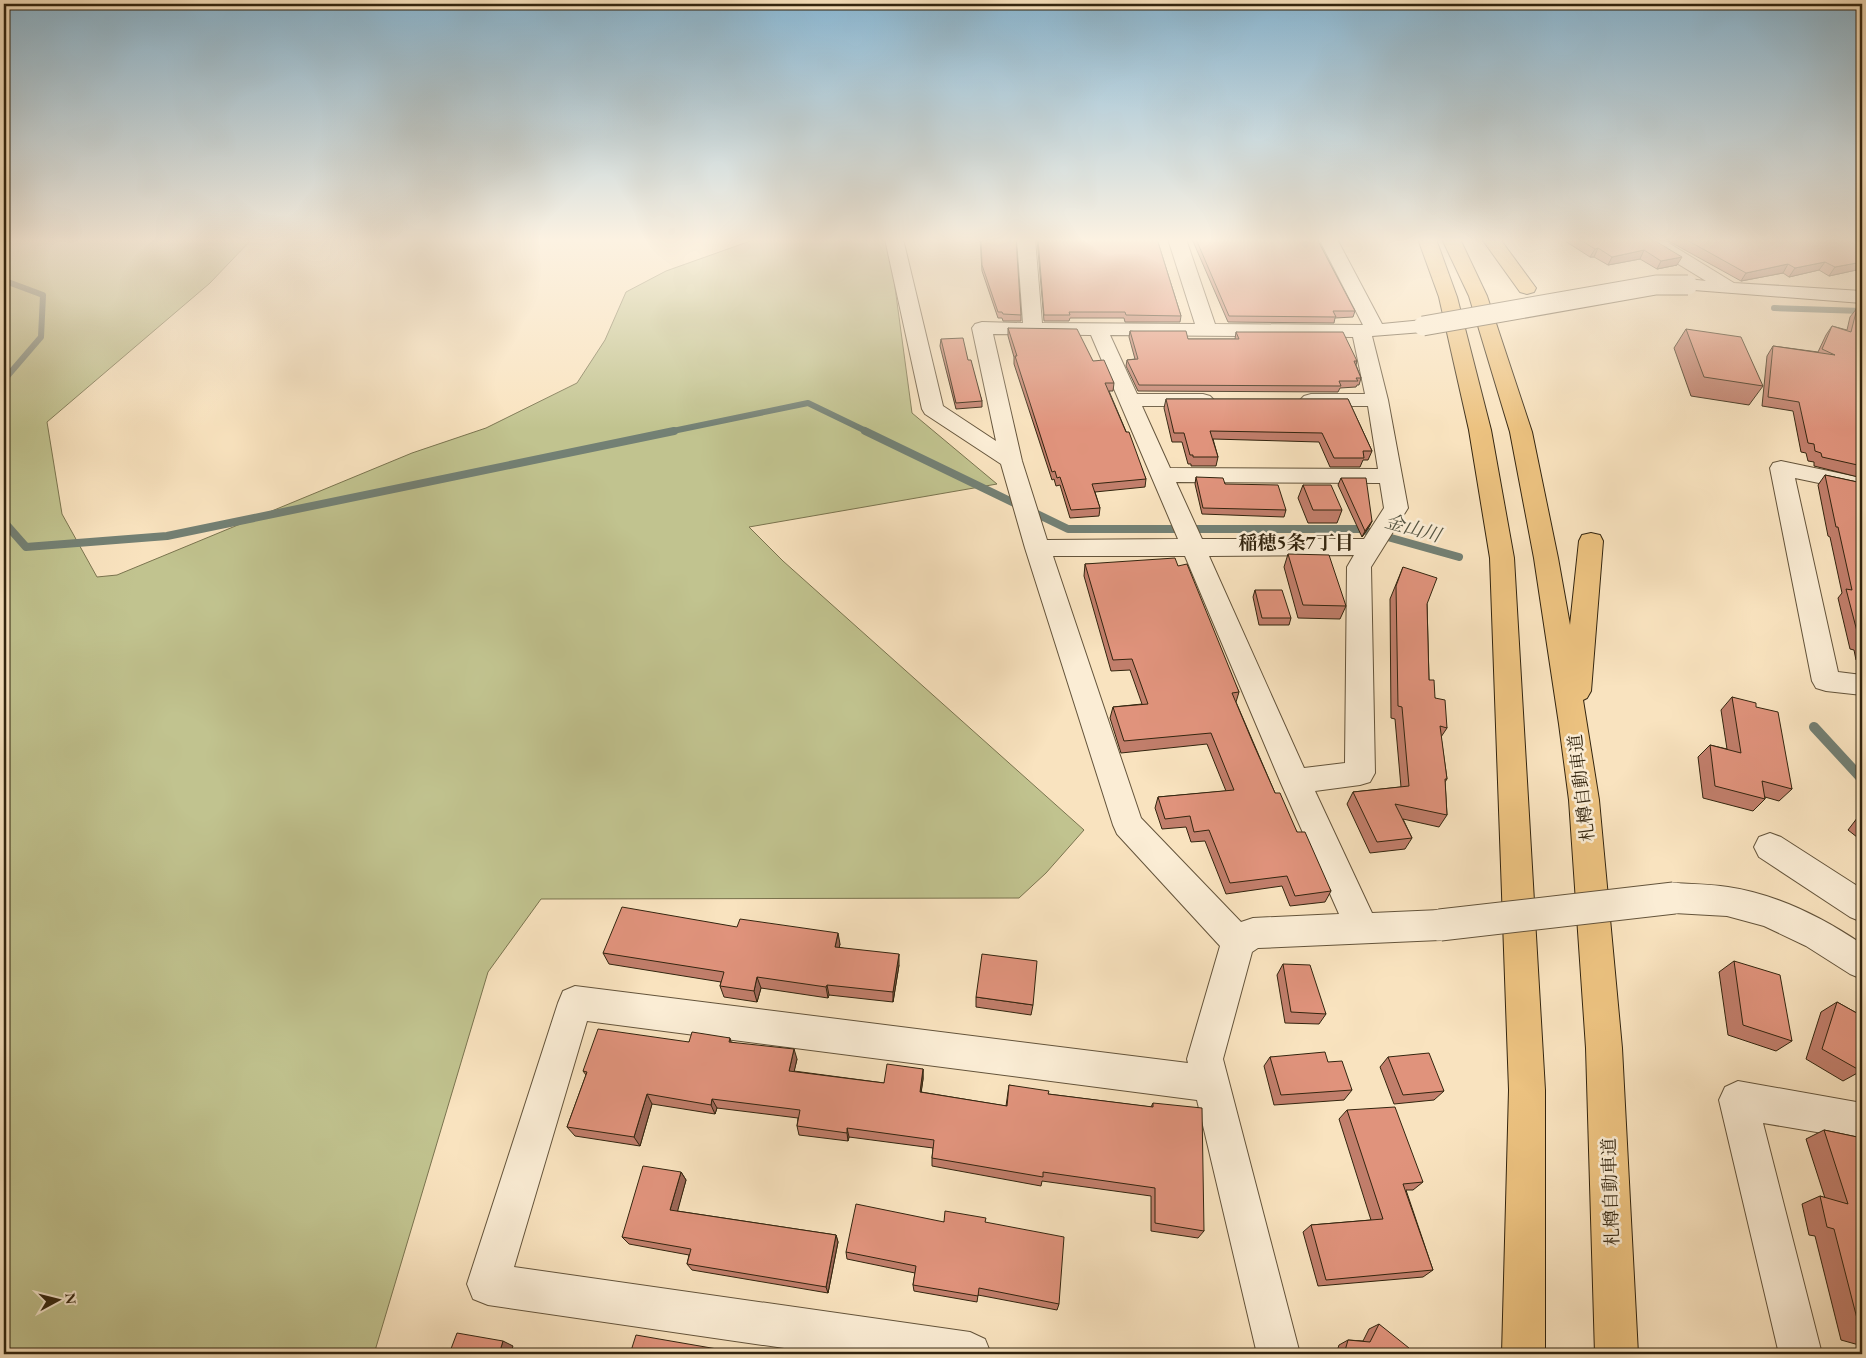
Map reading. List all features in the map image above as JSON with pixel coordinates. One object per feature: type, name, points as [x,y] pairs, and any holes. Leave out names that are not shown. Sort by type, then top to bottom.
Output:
[{"type":"highway","points":[[1449,302],[1480,430],[1502,558],[1527,1090],[1524,1354]]},
{"type":"highway","name":"札樽自動車道","points":[[1480,302],[1521,432],[1546,558],[1584,800],[1604,1048],[1617,1354]]},
{"type":"highway","points":[[1573,724],[1591,541]]},
{"type":"highway","points":[[1508,1354],[1526,1277]]},
{"type":"street","points":[[909,302],[933,409],[1011,461]]},
{"type":"street","points":[[1031,302],[1033,329]]},
{"type":"street","points":[[1198,302],[1207,330]]},
{"type":"street","points":[[1295,781],[1360,773],[1359,567],[1396,508],[1377,400],[1368,331],[1356,302]]},
{"type":"street","points":[[1238,942],[1128,825],[1011,461],[982,328],[1368,331],[1423,326],[1557,302]]},
{"type":"street","points":[[1098,330],[1295,781],[1362,928]]},
{"type":"street","points":[[1129,400],[1227,400]]},
{"type":"street","points":[[1296,400],[1377,400]]},
{"type":"street","points":[[1862,485],[1780,468],[1826,681],[1862,685]]},
{"type":"street","points":[[1161,476],[1391,476]]},
{"type":"street","points":[[1034,537],[1188,535],[1376,539]]},
{"type":"street","points":[[1770,847],[1862,907]]},
{"type":"street","points":[[1279,1354],[1205,1059],[1238,942],[1253,932],[1440,925],[1674,898],[1737,903],[1776,915],[1819,936],[1862,963]]},
{"type":"street","points":[[970,1354],[488,1284],[575,1003],[1212,1084]]},
{"type":"street","points":[[1801,1354],[1738,1100],[1858,1120],[1862,1124]]},
{"type":"green space","points":[[4,302],[187,302],[47,422],[62,514],[97,577],[117,575],[412,453],[486,428],[577,383],[605,340],[621,302],[897,302],[912,413],[997,484],[749,527],[783,561],[1084,830],[1046,873],[1019,898],[541,899],[488,972],[374,1354],[4,1354]]},
{"type":"building","points":[[995,302],[1020,302],[1021,315],[998,312]]},
{"type":"building","points":[[1043,302],[1177,302],[1181,316],[1126,315],[1125,312],[1069,312],[1070,315],[1044,315]]},
{"type":"building","points":[[1223,302],[1350,302],[1355,311],[1333,311],[1336,317],[1229,316]]},
{"type":"building","points":[[1857,308],[1862,309],[1862,391],[1859,400],[1862,400],[1862,466],[1822,457],[1821,453],[1815,451],[1814,444],[1808,443],[1799,402],[1768,397],[1773,346],[1835,355],[1822,349],[1832,326],[1851,332]]},
{"type":"building","points":[[1008,328],[1077,329],[1093,361],[1104,360],[1114,383],[1105,383],[1126,432],[1129,432],[1146,479],[1092,484],[1100,508],[1071,510],[1060,477],[1057,478],[1055,471],[1052,472]]},
{"type":"building","points":[[1686,329],[1741,337],[1763,386],[1704,377]]},
{"type":"building","points":[[1130,331],[1186,331],[1188,339],[1239,339],[1236,332],[1343,332],[1357,361],[1354,361],[1361,378],[1356,378],[1358,381],[1339,381],[1341,386],[1139,385],[1127,360],[1138,359]]},
{"type":"building","points":[[963,338],[968,360],[971,360],[982,401],[956,403],[941,339]]},
{"type":"building","points":[[1166,399],[1348,399],[1372,451],[1363,451],[1364,458],[1334,458],[1322,433],[1210,431],[1218,457],[1193,457],[1193,455],[1190,455],[1184,433],[1174,433]]},
{"type":"building","points":[[1825,475],[1862,483],[1862,640],[1859,639],[1846,589],[1852,590]]},
{"type":"building","points":[[1196,477],[1223,478],[1225,484],[1278,485],[1286,510],[1203,508]]},
{"type":"building","points":[[1341,478],[1366,478],[1372,521],[1365,531]]},
{"type":"building","points":[[1303,485],[1331,485],[1342,510],[1313,510]]},
{"type":"building","points":[[1288,554],[1329,555],[1346,606],[1303,605]]},
{"type":"building","points":[[1175,558],[1178,566],[1187,564],[1239,692],[1232,693],[1275,793],[1280,793],[1297,832],[1305,832],[1331,891],[1295,896],[1287,876],[1230,883],[1209,830],[1194,832],[1190,816],[1165,819],[1158,797],[1234,790],[1211,733],[1124,741],[1113,707],[1148,704],[1132,659],[1113,660],[1085,564]]},
{"type":"building","points":[[1403,567],[1437,578],[1427,604],[1429,680],[1434,680],[1435,698],[1445,700],[1447,728],[1440,726],[1447,779],[1445,779],[1447,815],[1395,804],[1412,838],[1377,842],[1353,792],[1409,786],[1402,707],[1398,706],[1396,586]]},
{"type":"building","points":[[1255,590],[1282,590],[1291,618],[1262,618]]},
{"type":"building","points":[[1732,697],[1756,703],[1756,707],[1778,712],[1792,789],[1762,781],[1765,799],[1715,786],[1710,745],[1741,753]]},
{"type":"building","points":[[622,907],[737,927],[740,919],[838,933],[835,947],[899,954],[893,992],[827,985],[826,987],[757,977],[754,991],[720,986],[724,972],[603,953]]},
{"type":"building","points":[[982,954],[1037,961],[1033,1005],[976,997]]},
{"type":"building","points":[[1734,961],[1780,975],[1792,1041],[1743,1025]]},
{"type":"building","points":[[1283,964],[1310,965],[1326,1014],[1291,1012]]},
{"type":"building","points":[[1837,1002],[1862,1016],[1861,1071],[1822,1049]]},
{"type":"building","points":[[598,1029],[689,1042],[692,1032],[730,1038],[729,1042],[794,1049],[789,1071],[884,1083],[887,1064],[923,1069],[920,1092],[1007,1106],[1009,1085],[1049,1091],[1048,1094],[1153,1107],[1153,1103],[1202,1108],[1204,1231],[1155,1223],[1155,1188],[1043,1172],[1043,1177],[932,1158],[934,1140],[847,1128],[847,1133],[797,1126],[800,1110],[712,1099],[711,1105],[647,1094],[634,1137],[567,1127],[587,1072],[583,1071]]},
{"type":"building","points":[[1325,1052],[1328,1062],[1342,1061],[1352,1090],[1281,1095],[1270,1057]]},
{"type":"building","points":[[1429,1053],[1444,1091],[1403,1095],[1388,1057]]},
{"type":"building","points":[[1395,1107],[1423,1182],[1403,1184],[1433,1270],[1326,1280],[1311,1225],[1383,1219],[1347,1110]]},
{"type":"building","points":[[1824,1130],[1862,1138],[1862,1334],[1834,1229],[1827,1227],[1820,1196],[1848,1204]]},
{"type":"building","points":[[643,1166],[681,1172],[670,1210],[836,1235],[826,1287],[687,1264],[691,1249],[622,1237]]},
{"type":"building","points":[[856,1204],[944,1222],[945,1211],[986,1218],[985,1222],[1064,1237],[1059,1304],[979,1288],[978,1296],[913,1285],[916,1266],[846,1252]]},
{"type":"building","points":[[1379,1324],[1409,1348],[1406,1354],[1344,1354],[1348,1340],[1370,1342]]},
{"type":"building","points":[[457,1333],[503,1341],[499,1354],[449,1354]]},
{"type":"building","points":[[636,1335],[746,1354],[630,1354]]},
{"type":"building","points":[[549,1351],[565,1354],[548,1354]]},
{"type":"waterway","points":[[4,380],[41,337],[43,302]]},
{"type":"waterway","points":[[1774,308],[1862,311]]},
{"type":"waterway","points":[[668,432],[808,403],[868,432]]},
{"type":"waterway","points":[[4,522],[26,547],[167,536],[674,431]]},
{"type":"waterway","points":[[865,431],[1068,529],[1359,529],[1459,557]]},
{"type":"waterway","name":"金山川","points":[[1814,727],[1862,779]]},
{"type":"district","name":"稲穂5条7丁目","points":[[1296,542]]}]
